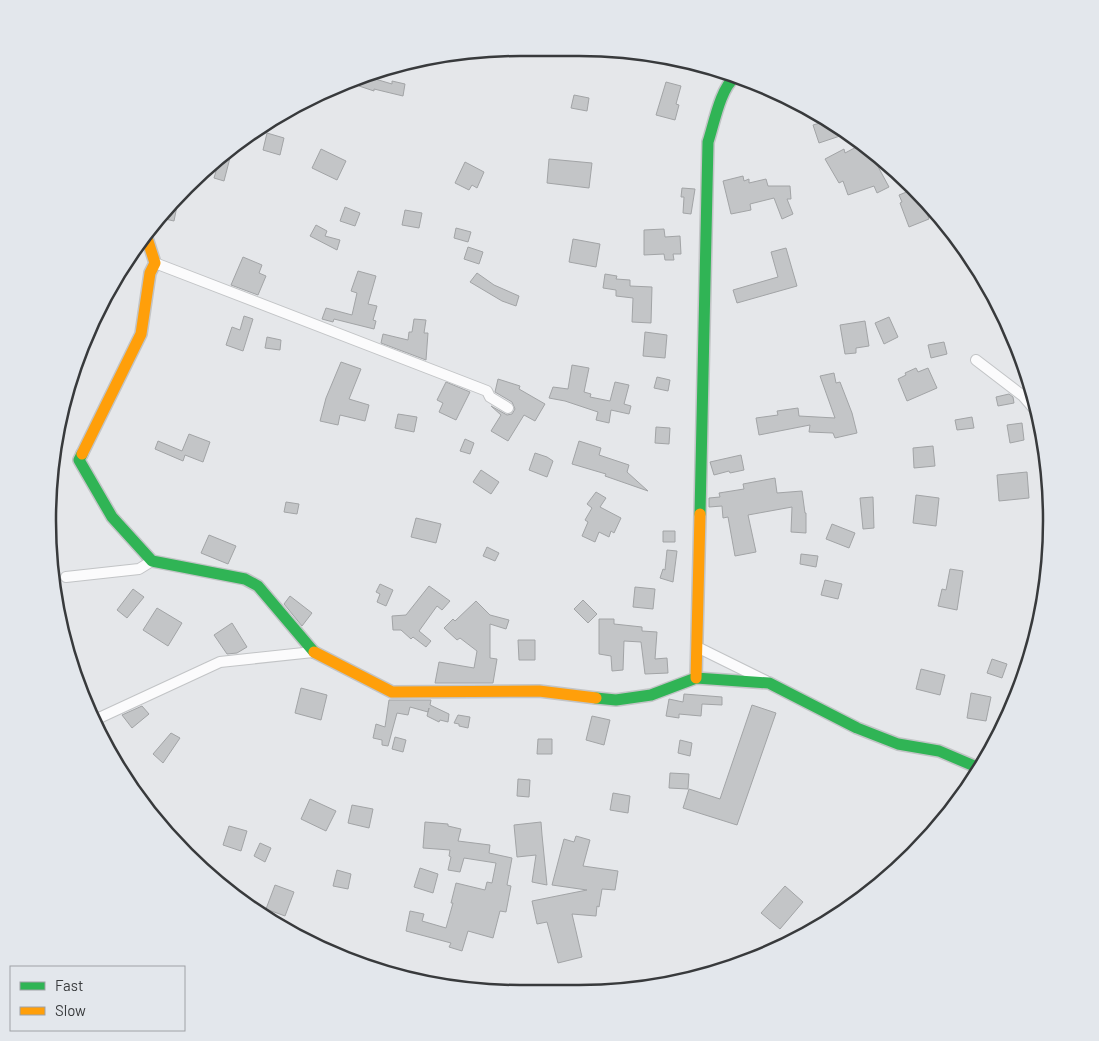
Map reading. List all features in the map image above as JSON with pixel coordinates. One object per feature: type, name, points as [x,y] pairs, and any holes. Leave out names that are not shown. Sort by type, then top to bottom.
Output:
[{"type":"street","points":[[696,678],[708,142],[720,103],[730,82]]},
{"type":"street","points":[[148,243],[154,263],[150,273],[141,334],[79,460],[112,517],[152,562],[245,579],[258,586],[313,652],[392,692],[538,691],[616,700],[651,695],[696,678],[770,683]]},
{"type":"street","points":[[154,263],[486,391],[490,397],[508,408]]},
{"type":"street","points":[[976,360],[1027,401]]},
{"type":"street","points":[[66,577],[139,569],[152,562]]},
{"type":"street","points":[[697,647],[857,728],[898,744],[939,751],[973,765]]},
{"type":"street","points":[[100,717],[220,662],[313,652]]},
{"type":"building","points":[[376,79],[392,84],[392,81],[405,84],[403,96],[374,89],[374,91],[359,86]]},
{"type":"building","points":[[666,82],[681,86],[676,104],[679,105],[675,120],[656,115]]},
{"type":"building","points":[[574,95],[589,98],[587,111],[571,108]]},
{"type":"building","points":[[819,123],[839,136],[819,143],[813,125]]},
{"type":"building","points":[[267,133],[284,138],[280,155],[263,150]]},
{"type":"building","points":[[855,148],[861,152],[877,165],[889,187],[877,193],[874,186],[848,195],[843,181],[839,183],[825,159],[844,149],[845,153]]},
{"type":"building","points":[[321,149],[346,161],[337,180],[312,168]]},
{"type":"building","points":[[230,158],[224,181],[214,178],[217,169]]},
{"type":"building","points":[[549,159],[592,163],[589,188],[547,183]]},
{"type":"building","points":[[465,162],[484,172],[477,188],[472,185],[469,190],[455,183]]},
{"type":"building","points":[[743,176],[744,181],[749,179],[749,183],[766,179],[768,186],[790,186],[791,199],[787,199],[793,214],[782,219],[774,198],[750,204],[751,210],[731,214],[723,181]]},
{"type":"building","points":[[682,188],[695,189],[691,214],[683,213],[684,197],[681,197]]},
{"type":"building","points":[[907,192],[927,212],[929,219],[909,227],[899,195]]},
{"type":"building","points":[[345,207],[360,213],[355,226],[340,221]]},
{"type":"building","points":[[177,208],[174,221],[167,219]]},
{"type":"building","points":[[405,210],[422,213],[419,228],[402,225]]},
{"type":"building","points":[[316,225],[327,231],[325,236],[340,240],[337,250],[310,236]]},
{"type":"building","points":[[456,228],[471,232],[468,242],[454,238]]},
{"type":"building","points":[[664,229],[665,237],[680,236],[681,254],[673,254],[674,260],[665,260],[664,254],[644,255],[644,230]]},
{"type":"building","points":[[573,239],[600,244],[596,267],[569,262]]},
{"type":"building","points":[[468,247],[483,252],[479,264],[464,259]]},
{"type":"building","points":[[786,248],[797,286],[737,303],[733,290],[778,277],[771,252]]},
{"type":"building","points":[[243,257],[262,265],[259,273],[266,276],[258,295],[231,285]]},
{"type":"building","points":[[358,271],[376,276],[368,304],[377,306],[373,320],[376,321],[374,329],[334,319],[333,322],[322,319],[326,308],[352,315],[357,293],[351,291]]},
{"type":"building","points":[[477,273],[494,285],[519,296],[516,306],[502,301],[470,282]]},
{"type":"building","points":[[605,274],[617,276],[616,279],[630,280],[630,286],[652,287],[651,323],[632,322],[633,298],[616,296],[616,290],[603,288]]},
{"type":"building","points":[[244,316],[253,319],[243,351],[226,345],[232,327],[240,330]]},
{"type":"building","points":[[889,317],[898,337],[884,344],[875,323]]},
{"type":"building","points":[[414,319],[426,320],[424,333],[428,333],[426,360],[381,343],[383,334],[408,340],[409,332],[412,332]]},
{"type":"building","points":[[865,321],[869,346],[856,348],[856,353],[845,354],[840,325]]},
{"type":"building","points":[[645,332],[667,335],[665,358],[643,356]]},
{"type":"building","points":[[267,337],[281,340],[280,350],[265,348]]},
{"type":"building","points":[[944,342],[947,354],[931,358],[928,345]]},
{"type":"building","points":[[341,362],[361,369],[349,399],[369,405],[365,421],[340,415],[338,425],[320,421],[326,398]]},
{"type":"building","points":[[572,365],[589,368],[584,392],[591,394],[590,397],[610,401],[615,382],[629,385],[624,404],[631,406],[629,414],[611,410],[609,423],[596,420],[598,412],[565,401],[549,398],[553,387],[568,389]]},
{"type":"building","points":[[916,368],[918,372],[928,368],[937,388],[907,401],[898,379]]},
{"type":"building","points":[[834,373],[836,383],[840,382],[852,413],[857,433],[835,438],[833,433],[809,432],[810,425],[759,435],[756,418],[778,415],[777,411],[798,408],[799,416],[835,418],[820,376]]},
{"type":"building","points":[[657,377],[670,380],[668,391],[654,388]]},
{"type":"building","points":[[498,379],[520,386],[519,389],[545,404],[535,421],[524,415],[508,441],[491,431],[501,415],[491,406],[507,415],[512,414],[515,409],[512,402],[495,392]]},
{"type":"building","points":[[446,382],[470,392],[456,420],[439,412],[443,403],[437,400]]},
{"type":"building","points":[[1009,394],[1013,397],[1014,403],[998,406],[996,397]]},
{"type":"building","points":[[398,414],[417,417],[414,432],[395,428]]},
{"type":"building","points":[[972,417],[974,428],[957,430],[955,420]]},
{"type":"building","points":[[1022,423],[1024,440],[1010,443],[1007,425]]},
{"type":"building","points":[[656,427],[670,428],[669,444],[655,443]]},
{"type":"building","points":[[189,434],[210,442],[203,462],[185,455],[183,461],[155,449],[158,441],[182,451]]},
{"type":"building","points":[[465,439],[474,443],[470,454],[460,451]]},
{"type":"building","points":[[579,441],[601,448],[599,455],[629,465],[627,472],[648,491],[605,476],[606,474],[572,464]]},
{"type":"building","points":[[933,446],[935,466],[914,468],[913,448]]},
{"type":"building","points":[[535,453],[553,461],[547,477],[529,470]]},
{"type":"building","points":[[741,455],[744,470],[714,475],[710,462]]},
{"type":"building","points":[[481,470],[499,482],[491,494],[473,482]]},
{"type":"building","points":[[1027,472],[1029,498],[999,501],[997,475]]},
{"type":"building","points":[[775,478],[777,493],[802,491],[806,513],[806,533],[791,532],[792,507],[748,515],[756,552],[735,556],[728,517],[723,518],[722,506],[709,507],[709,498],[720,497],[719,493],[744,489],[743,484]]},
{"type":"building","points":[[596,492],[606,498],[600,507],[621,518],[614,533],[611,531],[609,537],[599,532],[595,542],[582,536],[588,522],[585,520],[592,508],[587,504]]},
{"type":"building","points":[[916,495],[939,498],[936,526],[913,523]]},
{"type":"building","points":[[873,497],[874,528],[863,529],[860,498]]},
{"type":"building","points":[[286,502],[299,504],[297,514],[284,512]]},
{"type":"building","points":[[416,518],[441,524],[436,543],[411,537]]},
{"type":"building","points":[[832,524],[855,533],[849,548],[826,539]]},
{"type":"building","points":[[663,531],[675,531],[675,542],[663,542]]},
{"type":"building","points":[[209,535],[236,546],[228,564],[201,553]]},
{"type":"building","points":[[487,547],[499,553],[495,561],[483,556]]},
{"type":"building","points":[[667,550],[677,551],[673,582],[660,578],[663,569],[665,570]]},
{"type":"building","points":[[801,554],[818,556],[816,567],[800,564]]},
{"type":"building","points":[[950,569],[963,571],[957,610],[938,606],[942,589],[946,590]]},
{"type":"building","points":[[825,580],[842,584],[838,599],[821,595]]},
{"type":"building","points":[[380,584],[393,590],[386,606],[377,602],[380,594],[376,592]]},
{"type":"building","points":[[429,586],[450,601],[442,610],[437,606],[419,631],[431,641],[426,647],[413,637],[411,639],[401,630],[393,630],[392,616],[406,615]]},
{"type":"building","points":[[635,587],[655,589],[653,609],[633,607]]},
{"type":"building","points":[[133,589],[144,597],[127,618],[117,610]]},
{"type":"building","points":[[290,596],[312,613],[302,626],[284,604]]},
{"type":"building","points":[[583,600],[597,614],[588,623],[574,609]]},
{"type":"building","points":[[476,601],[490,615],[509,620],[506,629],[490,624],[490,658],[497,659],[493,683],[435,683],[439,662],[474,668],[477,651],[460,638],[457,640],[444,628],[453,619],[455,621]]},
{"type":"building","points":[[157,608],[182,623],[168,646],[143,630]]},
{"type":"building","points":[[599,619],[614,619],[614,624],[642,627],[642,631],[657,632],[655,659],[667,658],[668,673],[645,674],[641,642],[624,641],[623,670],[612,671],[611,656],[599,654]]},
{"type":"building","points":[[232,623],[247,647],[237,653],[227,654],[214,635]]},
{"type":"building","points":[[518,640],[535,640],[535,660],[519,660]]},
{"type":"building","points":[[992,659],[1007,664],[1002,678],[987,673]]},
{"type":"building","points":[[921,669],[945,675],[940,695],[916,689]]},
{"type":"building","points":[[301,688],[327,695],[321,720],[295,713]]},
{"type":"building","points":[[971,693],[991,697],[986,721],[967,718]]},
{"type":"building","points":[[684,694],[722,697],[722,705],[702,704],[701,716],[679,714],[679,718],[666,716],[669,699],[683,702]]},
{"type":"building","points":[[389,700],[431,700],[430,705],[449,714],[448,722],[440,720],[439,722],[427,716],[428,712],[410,707],[408,715],[397,713],[388,746],[382,745],[382,740],[373,738],[376,724],[385,727]]},
{"type":"building","points":[[752,705],[776,713],[737,825],[683,808],[689,789],[720,799]]},
{"type":"building","points":[[142,706],[149,714],[132,728],[122,715]]},
{"type":"building","points":[[458,715],[470,717],[468,728],[454,723]]},
{"type":"building","points":[[592,716],[610,720],[604,745],[586,740]]},
{"type":"building","points":[[171,733],[180,738],[163,763],[153,754]]},
{"type":"building","points":[[395,737],[406,740],[403,752],[392,749]]},
{"type":"building","points":[[538,739],[552,739],[552,754],[537,754]]},
{"type":"building","points":[[680,740],[692,743],[690,756],[678,753]]},
{"type":"building","points":[[670,773],[689,774],[688,789],[669,788]]},
{"type":"building","points":[[518,779],[530,780],[529,797],[517,796]]},
{"type":"building","points":[[613,793],[630,796],[628,813],[610,810]]},
{"type":"building","points":[[310,799],[336,811],[326,831],[301,819]]},
{"type":"building","points":[[352,805],[373,809],[369,828],[348,823]]},
{"type":"building","points":[[425,822],[448,824],[448,826],[461,829],[458,841],[490,845],[489,853],[512,858],[507,885],[511,886],[506,912],[500,911],[493,938],[468,931],[462,951],[449,947],[451,943],[406,931],[410,911],[424,914],[422,921],[446,928],[456,883],[485,890],[487,882],[492,883],[496,863],[464,858],[460,872],[448,870],[451,857],[449,856],[450,850],[423,848]]},
{"type":"building","points":[[541,822],[547,885],[532,882],[536,855],[517,857],[514,825]]},
{"type":"building","points":[[229,826],[247,831],[241,851],[223,845]]},
{"type":"building","points":[[576,836],[590,840],[583,866],[618,871],[615,890],[602,889],[596,916],[572,914],[582,957],[558,963],[547,922],[537,924],[532,901],[587,890],[552,885],[564,839],[574,842]]},
{"type":"building","points":[[260,843],[271,848],[265,862],[254,856]]},
{"type":"building","points":[[420,868],[438,874],[433,893],[414,887]]},
{"type":"building","points":[[337,870],[351,874],[348,889],[333,886]]},
{"type":"building","points":[[275,885],[294,892],[285,916],[266,909]]},
{"type":"building","points":[[785,886],[803,902],[780,929],[761,913]]},
{"type":"traffic: fast","points":[[700,514],[708,142],[721,98],[730,82]]},
{"type":"traffic: fast","points":[[82,454],[79,460],[112,517],[152,561],[245,579],[258,586],[314,652]]},
{"type":"traffic: fast","points":[[596,698],[616,700],[651,695],[696,678],[769,683],[857,728],[898,744],[939,751],[973,765]]},
{"type":"traffic: slow","points":[[82,454],[141,334],[150,273],[155,263],[149,243]]},
{"type":"traffic: slow","points":[[696,678],[700,514]]},
{"type":"traffic: slow","points":[[314,652],[392,692],[539,691],[596,698]]}]
